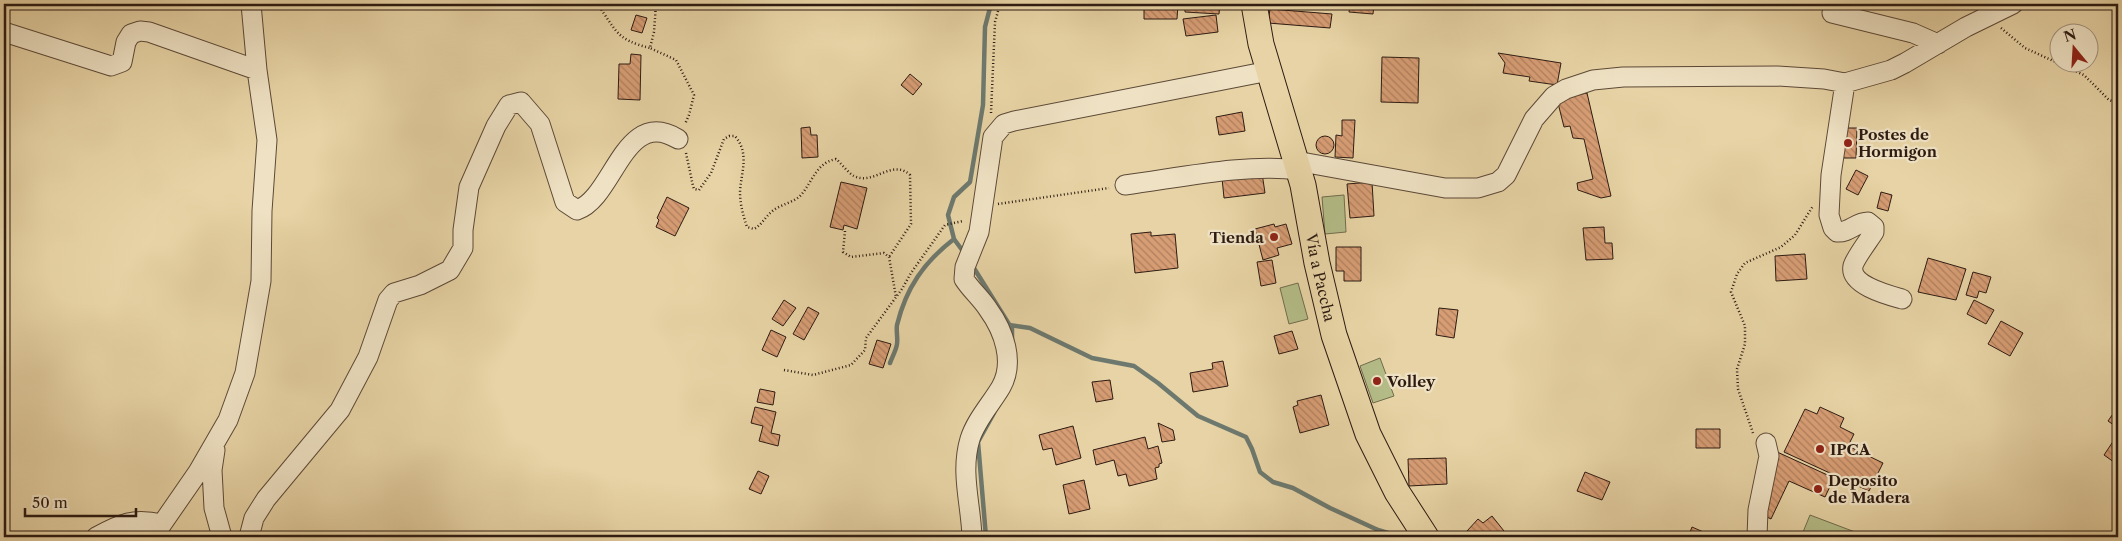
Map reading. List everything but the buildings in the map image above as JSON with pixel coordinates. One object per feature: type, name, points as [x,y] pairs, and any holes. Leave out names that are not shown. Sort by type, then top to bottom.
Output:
[{"type":"main road","name":"Vía a Paccha","points":[[1254,4],[1261,44],[1297,165],[1334,335],[1364,425],[1398,492],[1425,536]]},
{"type":"street","points":[[96,537],[130,522],[143,520],[158,531],[216,442],[228,420],[245,373],[261,281],[262,211],[268,140],[257,70],[251,4]]},
{"type":"street","points":[[1126,185],[1230,171],[1297,165],[1445,188],[1478,188],[1498,182],[1506,174],[1534,119],[1554,96],[1566,88],[1593,80],[1623,77],[1777,76],[1824,79],[1845,83],[1891,70],[1986,16],[2013,4]]},
{"type":"street","points":[[1832,13],[1906,31],[1938,44]]},
{"type":"street","points":[[4,32],[111,66],[122,62],[126,42],[130,34],[140,31],[149,32],[257,70]]},
{"type":"street","points":[[972,537],[966,482],[967,452],[970,438],[1002,386],[1008,363],[1004,336],[988,308],[964,279],[965,268],[978,232],[993,136],[1004,124],[1014,121],[1269,71]]},
{"type":"street","points":[[1845,83],[1830,182],[1831,222],[1837,232],[1842,232],[1860,223],[1868,222],[1874,227],[1874,232],[1853,265],[1854,277],[1859,282],[1902,299]]},
{"type":"street","points":[[249,537],[254,518],[266,498],[340,410],[368,357],[388,300],[394,293],[420,285],[450,270],[463,248],[463,230],[469,187],[496,126],[503,112],[510,105],[521,102],[540,124],[565,202],[576,210],[584,208],[594,199],[629,146],[638,138],[654,133],[678,139]]},
{"type":"street","points":[[216,442],[212,470],[214,508],[222,537]]},
{"type":"street","points":[[1757,537],[1758,510],[1769,456],[1766,443]]},
{"type":"path","points":[[597,4],[610,24],[630,43],[650,48],[676,60],[694,95],[689,115],[678,139],[686,152],[694,189],[699,190],[711,174],[724,139],[729,136],[735,136],[742,144],[744,164],[740,192],[742,211],[747,227],[754,229],[762,225],[773,210],[801,196],[811,178],[822,166],[830,161],[836,160],[853,175],[866,179],[897,168],[904,169],[910,175],[911,224],[889,258]]},
{"type":"path","points":[[650,48],[654,32],[656,4]]},
{"type":"path","points":[[993,136],[989,128],[994,22],[1000,4]]},
{"type":"path","points":[[1986,16],[2025,48],[2084,75],[2109,100],[2118,103]]},
{"type":"path","points":[[981,211],[1007,203],[1126,185]]},
{"type":"path","points":[[1766,443],[1758,442],[1738,389],[1737,369],[1745,344],[1745,326],[1731,292],[1737,274],[1745,262],[1781,247],[1795,235],[1815,201]]},
{"type":"path","points":[[784,370],[813,375],[850,365],[865,350],[866,338],[945,224],[960,222]]},
{"type":"path","points":[[845,231],[843,252],[851,257],[884,253],[889,258],[896,297]]},
{"type":"green space","points":[[1344,195],[1346,232],[1325,234],[1322,197]]},
{"type":"green space","points":[[1298,283],[1308,319],[1289,324],[1280,288]]},
{"type":"green space","name":"Volley","points":[[1380,358],[1394,396],[1373,403],[1360,366]]},
{"type":"green space","points":[[1810,515],[1855,532],[1853,537],[1801,537]]},
{"type":"waterway","points":[[965,254],[954,239],[948,215],[954,197],[970,182],[983,105],[985,27],[991,4]]},
{"type":"waterway","points":[[890,363],[897,344],[897,325],[905,299],[925,267],[954,239]]},
{"type":"waterway","points":[[972,265],[1012,329],[1012,341]]},
{"type":"waterway","points":[[1009,325],[1030,328],[1092,358],[1134,366],[1198,416],[1246,437],[1260,472],[1273,482],[1293,488],[1330,508],[1378,530],[1401,537]]},
{"type":"waterway","points":[[986,537],[978,442],[994,413]]},
{"type":"place","name":"Postes de Hormigon","points":[[1848,143]]},
{"type":"place","name":"Tienda","points":[[1274,237]]},
{"type":"place","name":"Volley","points":[[1377,381]]},
{"type":"place","name":"IPCA","points":[[1820,449]]},
{"type":"place","name":"Deposito de Madera","points":[[1818,489]]}]
